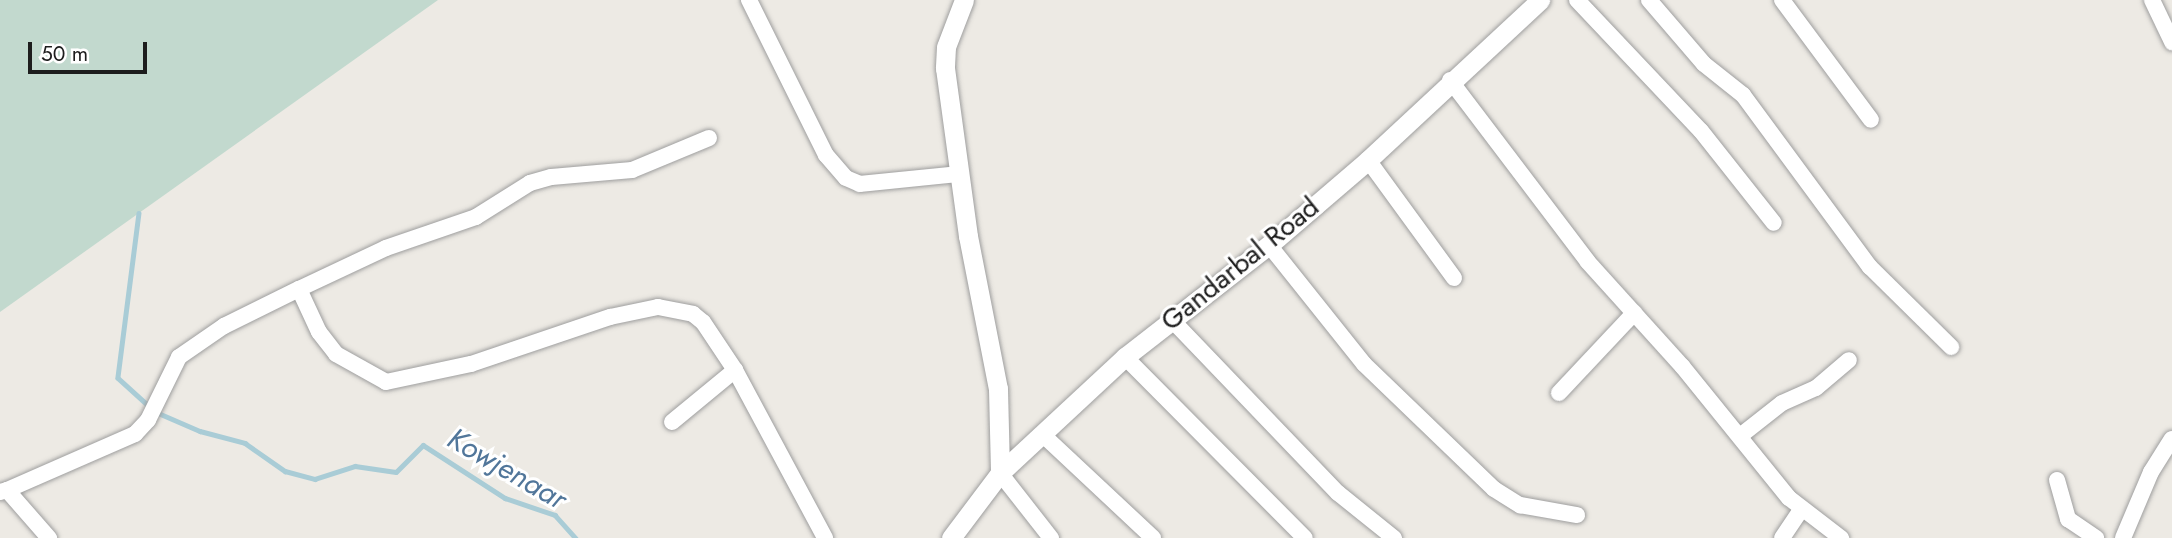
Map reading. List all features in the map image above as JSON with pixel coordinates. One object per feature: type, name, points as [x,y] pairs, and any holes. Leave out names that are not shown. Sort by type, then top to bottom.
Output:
[{"type":"street","points":[[749,0],[826,155],[846,178],[860,184],[959,174]]},
{"type":"street","points":[[964,0],[953,24],[945,68],[959,174],[998,389],[1000,473],[1051,538]]},
{"type":"street","name":"Gandarbal Road","points":[[951,538],[1000,473],[1125,357],[1269,246],[1368,160],[1540,0]]},
{"type":"street","points":[[1577,0],[1701,131],[1774,223]]},
{"type":"street","points":[[1649,0],[1704,64],[1743,95],[1870,267],[1951,347]]},
{"type":"street","points":[[1782,0],[1871,120]]},
{"type":"street","points":[[2152,0],[2172,42]]},
{"type":"street","points":[[1451,80],[1588,262],[1801,510],[1842,538]]},
{"type":"street","points":[[50,538],[4,491],[135,434],[148,420],[179,357],[224,326],[386,248],[476,217],[530,183],[551,177],[632,170],[709,138]]},
{"type":"street","points":[[1368,160],[1454,278]]},
{"type":"street","points":[[1269,246],[1364,364],[1494,489],[1520,505],[1577,515]]},
{"type":"street","points":[[299,289],[319,332],[336,354],[386,382],[461,366],[611,317],[658,307],[679,309],[704,322],[735,370],[825,538]]},
{"type":"street","points":[[1559,393],[1634,313]]},
{"type":"street","points":[[1171,319],[1338,493],[1394,538]]},
{"type":"street","points":[[1125,357],[1306,538]]},
{"type":"street","points":[[1740,436],[1782,403],[1816,388],[1849,360]]},
{"type":"street","points":[[672,422],[735,370]]},
{"type":"street","points":[[1042,434],[1153,538]]},
{"type":"street","points":[[2123,538],[2151,472],[2172,439]]},
{"type":"street","points":[[2057,480],[2068,519],[2096,538]]},
{"type":"street","points":[[1782,538],[1801,510]]},
{"type":"green space","points":[[0,0],[438,0],[0,312]]},
{"type":"waterway","name":"Kowjenaar","points":[[139,213],[118,378],[150,407]]},
{"type":"waterway","name":"Kowjenaar","points":[[156,412],[200,431],[245,443],[285,471],[315,479],[355,466],[396,472],[423,445],[505,498],[555,515],[576,538]]}]
